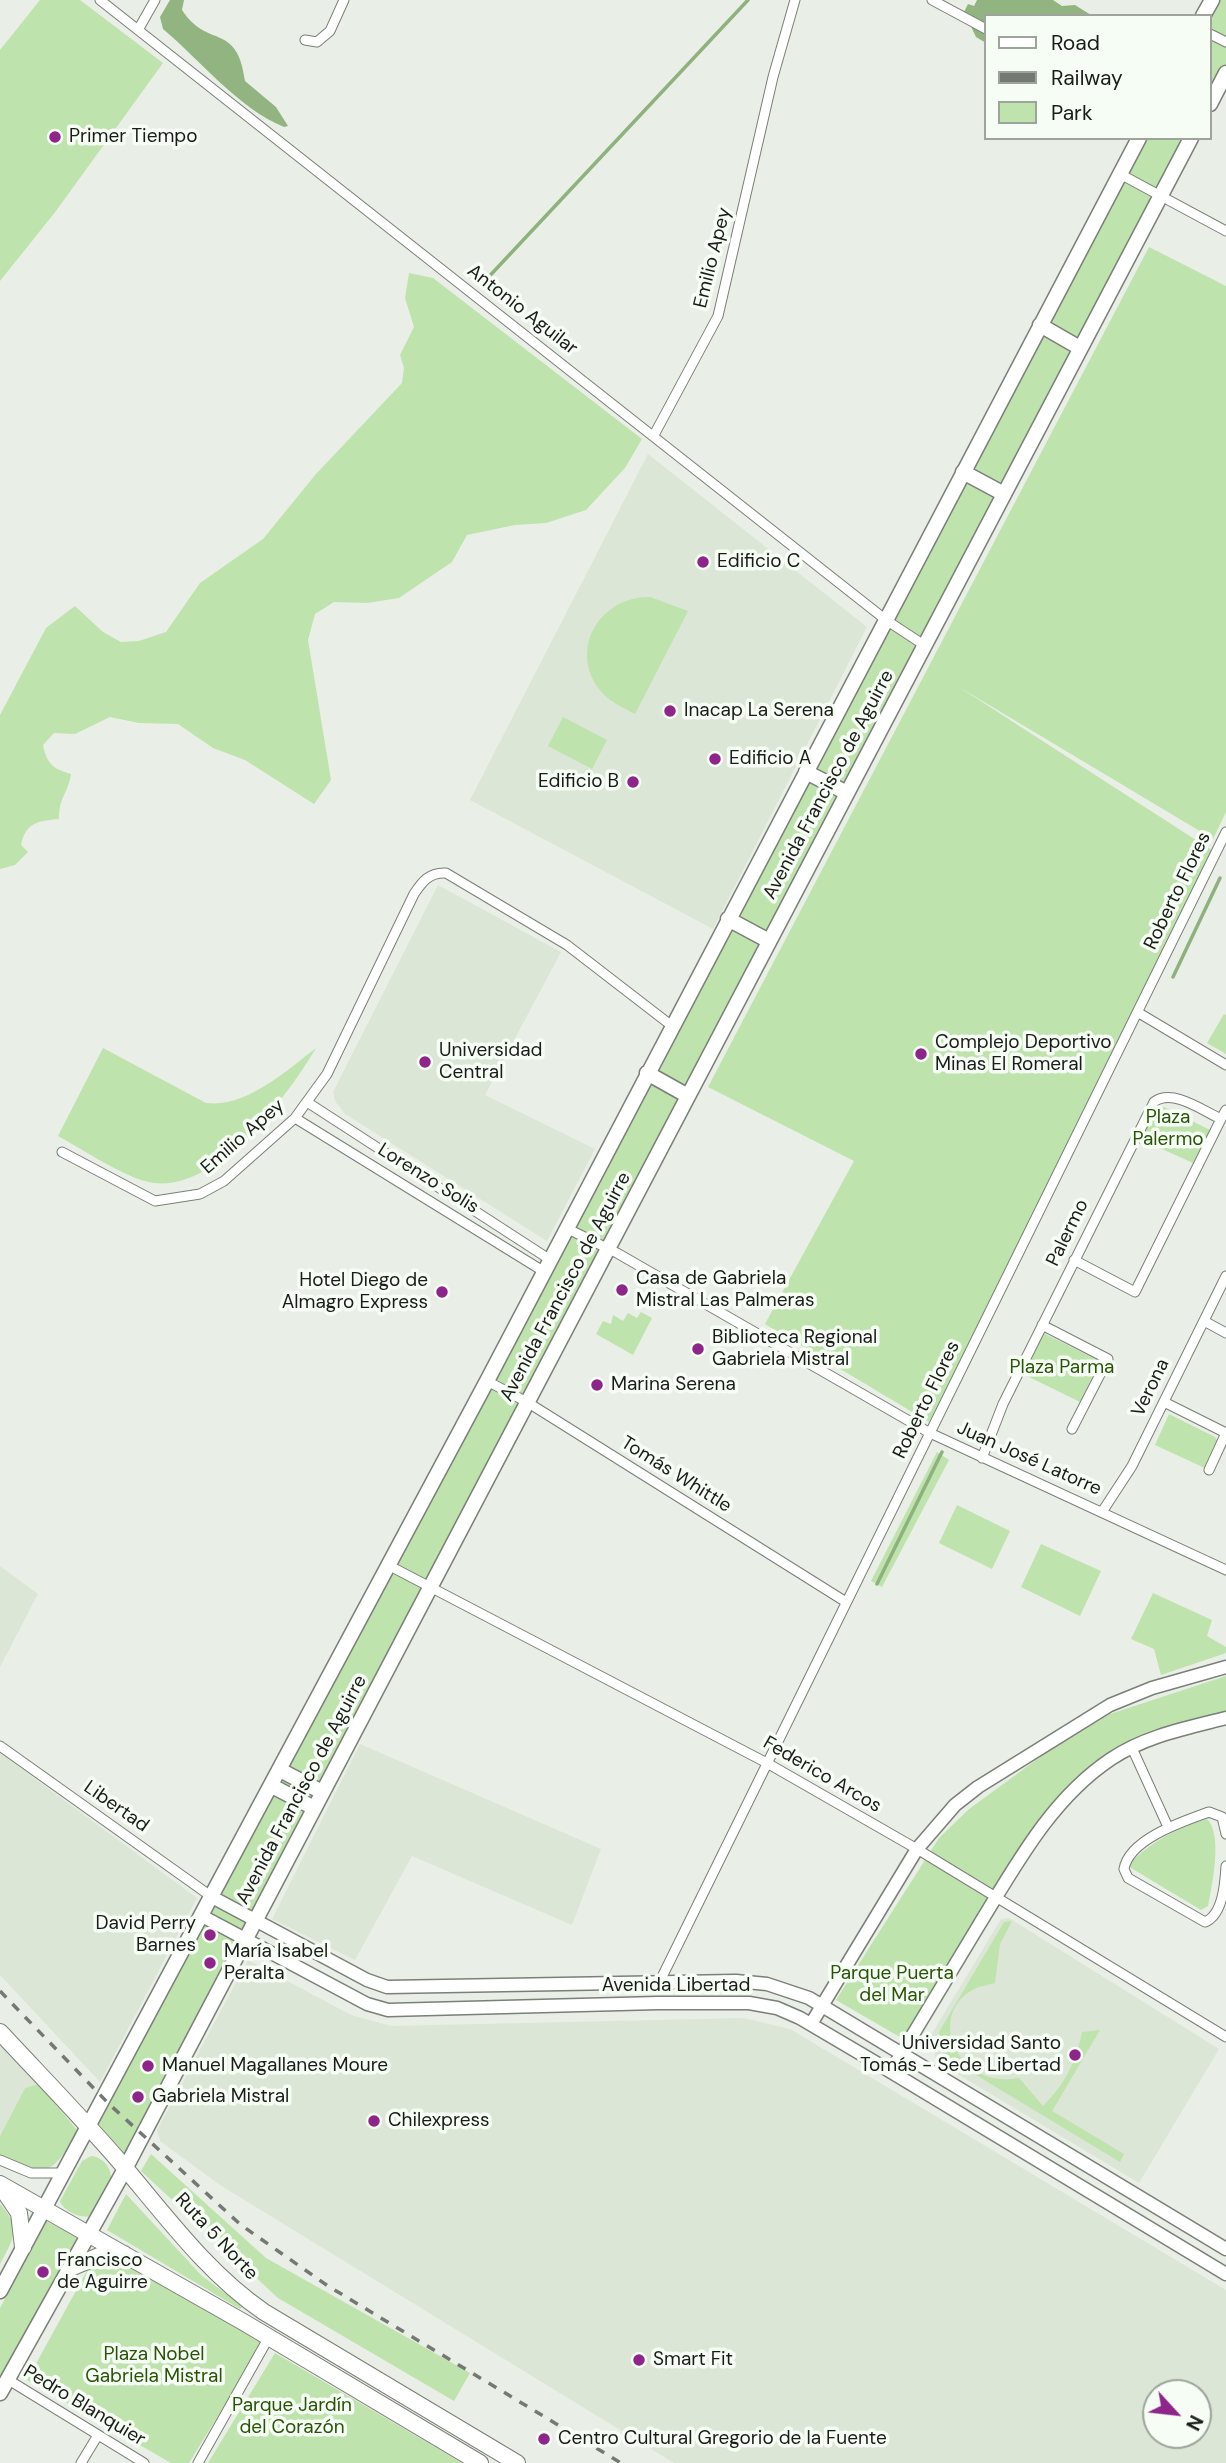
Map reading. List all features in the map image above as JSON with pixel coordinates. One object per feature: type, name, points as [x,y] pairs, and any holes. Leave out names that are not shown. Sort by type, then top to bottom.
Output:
[{"type":"highway","name":"Ruta 5 Norte","points":[[0,2032],[89,2127],[215,2272],[251,2304],[515,2462]]},
{"type":"highway","points":[[0,2185],[270,2337],[480,2463]]},
{"type":"highway","points":[[0,2185],[19,2213],[23,2247]]},
{"type":"highway","points":[[73,2267],[101,2255],[124,2254]]},
{"type":"main road","points":[[1212,100],[1226,73]]},
{"type":"main road","name":"Avenida Francisco de Aguirre","points":[[0,2291],[272,1786],[1138,140]]},
{"type":"main road","name":"Avenida Francisco de Aguirre","points":[[4,2386],[73,2267],[125,2169],[1190,140]]},
{"type":"main road","points":[[1040,325],[1080,348]]},
{"type":"main road","points":[[963,472],[1004,494]]},
{"type":"main road","points":[[806,772],[846,793]]},
{"type":"main road","points":[[728,919],[769,941]]},
{"type":"main road","points":[[647,1073],[688,1096]]},
{"type":"main road","points":[[280,1770],[323,1792]]},
{"type":"main road","points":[[272,1786],[314,1808]]},
{"type":"street","name":"Antonio Aguilar","points":[[100,0],[886,620],[924,645]]},
{"type":"street","points":[[138,30],[155,0]]},
{"type":"street","points":[[305,40],[317,42],[330,31],[344,0]]},
{"type":"street","name":"Emilio Apey","points":[[654,435],[718,316],[773,77],[795,0]]},
{"type":"street","points":[[932,0],[984,28]]},
{"type":"street","points":[[1120,174],[1226,231]]},
{"type":"street","name":"Roberto Flores","points":[[659,1983],[1226,832]]},
{"type":"street","name":"Emilio Apey","points":[[62,1152],[155,1201],[180,1200],[200,1194],[223,1181],[295,1118],[327,1074],[414,894],[430,875],[446,873],[568,945],[672,1026]]},
{"type":"street","points":[[1139,1013],[1226,1065]]},
{"type":"street","name":"Palermo","points":[[982,1458],[1003,1404],[1154,1102],[1163,1097],[1173,1097],[1224,1115]]},
{"type":"street","name":"Lorenzo Solis","points":[[307,1102],[546,1265]]},
{"type":"street","points":[[1074,1260],[1135,1292],[1224,1115]]},
{"type":"street","name":"Lorenzo Solis","points":[[295,1118],[546,1265]]},
{"type":"street","name":"Juan José Latorre","points":[[565,1228],[608,1248],[930,1433],[1226,1570]]},
{"type":"street","name":"Verona","points":[[1102,1512],[1132,1466],[1226,1276]]},
{"type":"street","points":[[1204,1321],[1226,1333]]},
{"type":"street","points":[[1042,1325],[1108,1359],[1072,1429]]},
{"type":"street","name":"Tomás Whittle","points":[[486,1381],[527,1402],[846,1602]]},
{"type":"street","points":[[1164,1402],[1226,1433],[1209,1470]]},
{"type":"street","name":"Federico Arcos","points":[[388,1565],[432,1585],[578,1666],[767,1763],[917,1849],[1226,2037]]},
{"type":"street","points":[[811,2024],[917,1849],[934,1826],[966,1795],[1081,1721],[1129,1696],[1226,1667]]},
{"type":"street","points":[[891,2071],[996,1898],[1045,1822],[1066,1798],[1112,1758],[1132,1748],[1162,1735],[1226,1718]]},
{"type":"street","name":"Libertad","points":[[0,1746],[212,1897]]},
{"type":"street","points":[[1132,1748],[1168,1827]]},
{"type":"street","points":[[1226,1834],[1224,1820],[1213,1812],[1168,1827],[1140,1846],[1127,1860],[1124,1868],[1128,1878],[1205,1922],[1217,1912],[1226,1866]]},
{"type":"street","name":"Avenida Libertad","points":[[212,1897],[373,1983],[387,1987],[767,1984],[796,1992],[1226,2249]]},
{"type":"street","name":"Avenida Libertad","points":[[202,1916],[367,2004],[388,2010],[749,2003],[777,2008],[811,2024],[891,2071],[1226,2274]]},
{"type":"street","points":[[0,2161],[31,2174],[64,2173]]},
{"type":"street","points":[[198,2463],[270,2337]]},
{"type":"street","name":"Pedro Blanquier","points":[[4,2386],[98,2435],[144,2463]]},
{"type":"street","points":[[81,2463],[98,2435]]},
{"type":"shaded area","name":"Inacap La Serena","points":[[648,454],[867,627],[713,929],[470,800]]},
{"type":"shaded area","name":"Universidad Central","points":[[438,885],[561,952],[485,1095],[595,1149],[547,1241],[345,1114],[335,1101],[333,1092]]},
{"type":"shaded area","points":[[0,1566],[38,1594],[0,1667]]},
{"type":"shaded area","points":[[360,1744],[601,1849],[572,1925],[412,1856],[355,1960],[272,1919]]},
{"type":"shaded area","points":[[0,1753],[197,1898],[100,2082],[0,1975]]},
{"type":"shaded area","name":"Universidad Santo Tomás - Sede Libertad","points":[[1009,1918],[1219,2049],[1139,2183],[936,2061],[931,2035],[1001,1919]]},
{"type":"shaded area","points":[[248,1960],[351,2015],[391,2026],[744,2018],[790,2029],[1226,2290],[1226,2463],[674,2463],[220,2185],[160,2141],[157,2130]]},
{"type":"shaded area","points":[[0,2045],[38,2084],[25,2088],[0,2136]]},
{"type":"green space","name":"Primer Tiempo","points":[[40,0],[80,0],[163,63],[56,211],[0,281],[0,50]]},
{"type":"green space","points":[[170,0],[184,0],[182,10],[192,22],[235,50],[245,81],[276,107],[288,126],[284,127],[267,119],[251,108],[220,83],[163,29],[160,17]]},
{"type":"green space","points":[[977,0],[1053,0],[1062,6],[1075,5],[1089,14],[984,14],[984,42],[976,37],[964,12],[968,4],[974,6]]},
{"type":"green space","points":[[1217,0],[1226,0],[1226,66],[1212,91],[1212,14]]},
{"type":"green space","points":[[1143,140],[1187,140],[125,2156],[98,2125]]},
{"type":"green space","name":"Complejo Deportivo Minas El Romeral","points":[[1149,247],[1226,286],[1226,812],[1213,839],[959,687],[1216,853],[929,1422],[765,1324],[854,1161],[708,1087]]},
{"type":"green space","points":[[409,273],[433,278],[642,439],[625,468],[586,510],[546,523],[515,525],[467,535],[452,562],[399,598],[367,603],[334,602],[315,614],[308,640],[331,780],[314,804],[245,760],[213,748],[178,724],[139,723],[110,717],[75,734],[54,733],[43,745],[52,765],[71,774],[60,805],[59,819],[39,822],[30,827],[21,845],[28,852],[15,865],[0,869],[0,715],[46,628],[75,606],[103,632],[121,642],[139,641],[166,632],[200,583],[263,539],[316,474],[402,383],[404,368],[400,355],[414,327],[405,298]]},
{"type":"green space","points":[[650,597],[688,611],[635,714],[611,700],[599,689],[590,673],[587,657],[589,641],[595,627],[617,605]]},
{"type":"green space","points":[[563,717],[607,740],[592,769],[548,746]]},
{"type":"green space","points":[[1224,1014],[1226,1015],[1226,1054],[1207,1043]]},
{"type":"green space","points":[[103,1048],[206,1103],[221,1103],[236,1100],[265,1086],[316,1048],[269,1114],[225,1157],[202,1172],[178,1182],[154,1183],[118,1170],[58,1136]]},
{"type":"green space","name":"Plaza Palermo","points":[[1164,1107],[1210,1130],[1193,1163],[1140,1139],[1155,1109]]},
{"type":"green space","points":[[641,1312],[652,1318],[633,1355],[596,1334],[603,1321],[611,1324],[613,1315],[623,1321],[628,1313],[637,1318]]},
{"type":"green space","name":"Plaza Parma","points":[[1043,1333],[1100,1361],[1080,1402],[1023,1374]]},
{"type":"green space","points":[[1169,1414],[1215,1437],[1220,1445],[1209,1470],[1155,1445]]},
{"type":"green space","points":[[937,1452],[949,1460],[882,1587],[871,1581]]},
{"type":"green space","points":[[957,1505],[1010,1531],[992,1569],[939,1543]]},
{"type":"green space","points":[[1041,1544],[1101,1571],[1080,1616],[1021,1587]]},
{"type":"green space","points":[[1153,1593],[1212,1620],[1207,1636],[1226,1647],[1226,1653],[1161,1675],[1154,1649],[1131,1639]]},
{"type":"green space","name":"Parque Puerta del Mar","points":[[1226,1676],[1226,1711],[1172,1726],[1121,1747],[1089,1767],[1058,1796],[1018,1851],[905,2040],[836,2000],[939,1838],[969,1809],[1047,1752],[1110,1714]]},
{"type":"green space","points":[[1207,1819],[1214,1836],[1215,1861],[1208,1906],[1201,1910],[1131,1868],[1129,1864],[1165,1836]]},
{"type":"green space","points":[[1012,1921],[1000,1944],[995,1983],[974,1989],[959,2001],[952,2016],[950,2032],[955,2048],[965,2062],[979,2073],[997,2079],[1019,2078],[1043,2106],[1069,2072],[1082,2032],[1100,2030],[1052,2111],[1124,2154],[1120,2162],[943,2055],[939,2032],[1004,1922]]},
{"type":"green space","points":[[38,2084],[78,2131],[54,2164],[38,2170],[0,2155],[0,2136],[25,2088]]},
{"type":"green space","points":[[151,2154],[266,2258],[470,2373],[454,2401],[278,2298],[141,2171]]},
{"type":"green space","points":[[91,2156],[105,2163],[111,2178],[91,2216],[82,2216],[68,2211],[60,2201],[82,2161]]},
{"type":"green space","points":[[126,2194],[202,2276],[243,2306],[240,2309],[107,2230]]},
{"type":"green space","points":[[0,2204],[11,2220],[14,2233],[0,2264]]},
{"type":"green space","points":[[46,2221],[77,2237],[0,2384],[0,2308]]},
{"type":"green space","name":"Plaza Nobel Gabriela Mistral","points":[[117,2259],[264,2341],[189,2463],[171,2463],[27,2380],[89,2267]]},
{"type":"green space","name":"Parque Jardín del Corazón","points":[[275,2353],[462,2463],[208,2463]]},
{"type":"waterway","points":[[483,283],[748,0]]},
{"type":"waterway","points":[[1173,977],[1220,878]]},
{"type":"waterway","points":[[877,1584],[942,1452]]},
{"type":"railway","points":[[0,1991],[109,2104],[241,2225],[328,2286],[621,2463]]},
{"type":"place","name":"Primer Tiempo","points":[[55,137]]},
{"type":"place","name":"Edificio C","points":[[703,562]]},
{"type":"place","name":"Inacap La Serena","points":[[670,711]]},
{"type":"place","name":"Edificio A","points":[[715,759]]},
{"type":"place","name":"Edificio B","points":[[633,782]]},
{"type":"place","name":"Complejo Deportivo Minas El Romeral","points":[[921,1054]]},
{"type":"place","name":"Universidad Central","points":[[425,1062]]},
{"type":"place","name":"Casa de Gabriela Mistral Las Palmeras","points":[[622,1290]]},
{"type":"place","name":"Hotel Diego de Almagro Express","points":[[442,1292]]},
{"type":"place","name":"Biblioteca Regional Gabriela Mistral","points":[[698,1349]]},
{"type":"place","name":"Marina Serena","points":[[597,1385]]},
{"type":"place","name":"David Perry Barnes","points":[[210,1935]]},
{"type":"place","name":"María Isabel Peralta","points":[[210,1963]]},
{"type":"place","name":"Universidad Santo Tomás - Sede Libertad","points":[[1075,2055]]},
{"type":"place","name":"Manuel Magallanes Moure","points":[[148,2066]]},
{"type":"place","name":"Gabriela Mistral","points":[[138,2097]]},
{"type":"place","name":"Chilexpress","points":[[374,2121]]},
{"type":"place","name":"Francisco de Aguirre","points":[[43,2272]]},
{"type":"place","name":"Smart Fit","points":[[639,2360]]},
{"type":"place","name":"Centro Cultural Gregorio de la Fuente","points":[[544,2439]]}]
